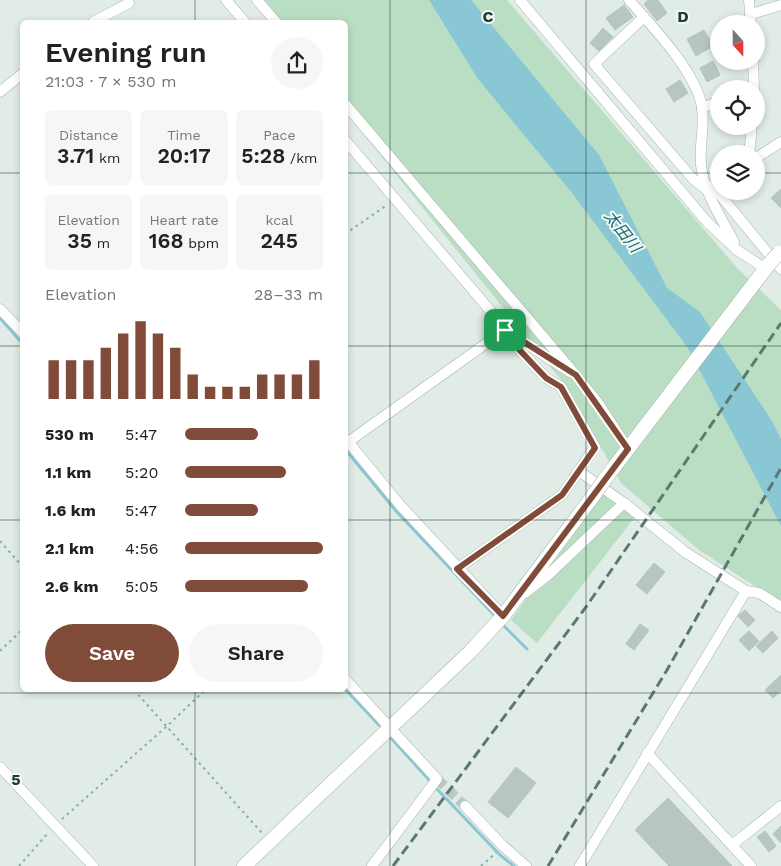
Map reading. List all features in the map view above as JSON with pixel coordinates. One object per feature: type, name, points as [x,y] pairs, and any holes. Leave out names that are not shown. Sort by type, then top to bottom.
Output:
[{"type":"street","points":[[226,0],[243,20]]},
{"type":"street","points":[[257,0],[274,20]]},
{"type":"street","points":[[520,0],[707,222],[738,250],[772,268]]},
{"type":"street","points":[[629,0],[677,56],[698,94],[702,108],[701,164],[710,180]]},
{"type":"street","points":[[748,0],[750,15]]},
{"type":"street","points":[[97,20],[130,1]]},
{"type":"street","points":[[760,15],[781,5]]},
{"type":"street","points":[[644,17],[594,64],[693,179],[710,185]]},
{"type":"street","points":[[0,92],[20,76]]},
{"type":"street","points":[[702,108],[710,105]]},
{"type":"street","points":[[348,108],[576,375],[629,447]]},
{"type":"street","points":[[765,152],[781,142]]},
{"type":"street","points":[[348,144],[505,330],[512,342],[546,378],[561,387],[595,448],[580,472],[562,495],[457,569]]},
{"type":"street","points":[[718,200],[738,250]]},
{"type":"street","points":[[723,200],[772,268]]},
{"type":"street","points":[[244,866],[470,652],[503,616],[629,447],[756,284],[772,268],[780,252]]},
{"type":"street","points":[[0,309],[20,330]]},
{"type":"street","points":[[505,330],[576,375]]},
{"type":"street","points":[[348,439],[505,330]]},
{"type":"street","points":[[348,441],[400,505],[457,569],[503,616]]},
{"type":"street","points":[[580,472],[624,503],[685,552],[746,591],[759,594],[781,607]]},
{"type":"street","points":[[518,596],[548,576],[624,503]]},
{"type":"street","points":[[580,866],[746,591]]},
{"type":"street","points":[[348,682],[437,779],[372,866]]},
{"type":"street","points":[[647,753],[751,866]]},
{"type":"street","points":[[0,767],[93,866]]},
{"type":"street","points":[[465,806],[503,846],[526,866]]},
{"type":"street","points":[[732,845],[781,806]]},
{"type":"path","points":[[348,232],[395,199]]},
{"type":"path","points":[[0,541],[20,564]]},
{"type":"path","points":[[0,650],[20,632]]},
{"type":"path","points":[[136,692],[270,842]]},
{"type":"path","points":[[20,866],[55,825],[203,692]]},
{"type":"path","points":[[481,866],[495,853]]},
{"type":"green space","points":[[256,0],[507,0],[738,269],[781,310],[781,603],[699,550],[621,483],[569,390],[348,115],[348,20],[272,20]]},
{"type":"green space","points":[[603,492],[635,517],[537,643],[511,620]]},
{"type":"water","name":"太田川","points":[[429,0],[471,0],[599,155],[667,288],[700,312],[772,421],[781,439],[781,526],[688,348],[572,193],[478,79]]},
{"type":"building","points":[[648,0],[658,0],[667,13],[657,21],[644,4]]},
{"type":"building","points":[[624,5],[633,17],[615,30],[606,18]]},
{"type":"building","points":[[603,28],[613,37],[599,51],[590,43]]},
{"type":"building","points":[[704,30],[710,41],[710,48],[696,56],[687,39]]},
{"type":"building","points":[[710,63],[710,70],[718,70],[720,75],[707,82],[700,68]]},
{"type":"building","points":[[680,80],[688,93],[674,102],[666,89]]},
{"type":"building","points":[[781,189],[781,208],[771,198]]},
{"type":"building","points":[[654,563],[665,572],[647,594],[636,585]]},
{"type":"building","points":[[745,610],[755,620],[748,627],[738,616]]},
{"type":"building","points":[[640,624],[649,630],[634,650],[626,644]]},
{"type":"building","points":[[749,631],[759,641],[749,651],[739,640]]},
{"type":"building","points":[[772,631],[778,638],[763,653],[756,646]]},
{"type":"building","points":[[781,675],[781,691],[773,698],[765,690]]},
{"type":"building","points":[[516,767],[536,783],[508,818],[488,802]]},
{"type":"building","points":[[668,798],[732,866],[669,866],[635,830]]},
{"type":"building","points":[[781,826],[781,843],[773,834]]},
{"type":"building","points":[[765,831],[776,846],[769,852],[757,837]]},
{"type":"waterway","points":[[0,318],[20,341]]},
{"type":"waterway","points":[[348,453],[396,511],[497,618]]},
{"type":"waterway","points":[[501,623],[527,649]]},
{"type":"waterway","points":[[348,692],[379,725]]},
{"type":"waterway","points":[[391,738],[431,782]]},
{"type":"waterway","points":[[435,787],[500,855],[514,866]]},
{"type":"tunnel","points":[[437,779],[465,806]]},
{"type":"railway","points":[[393,866],[586,607],[781,323]]},
{"type":"railway","points":[[548,866],[667,670],[781,468]]},
{"type":"route","points":[[505,330],[576,375],[598,403],[628,449],[503,616],[457,569],[562,495],[580,472],[595,448],[561,387],[546,378],[512,342],[505,330]]}]
